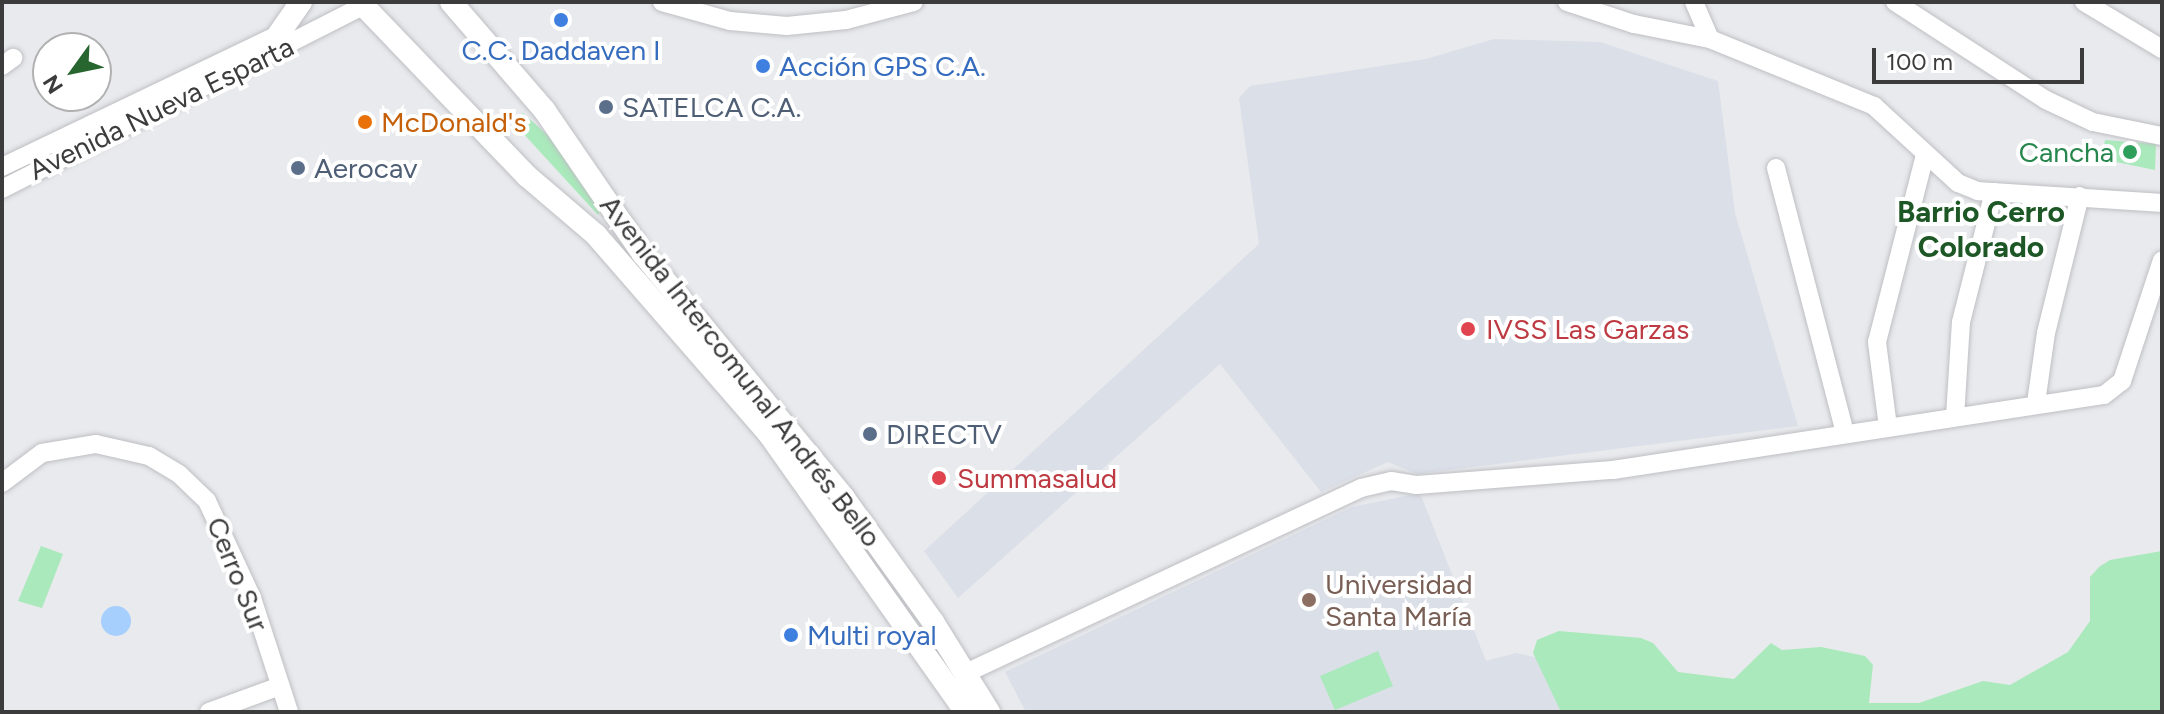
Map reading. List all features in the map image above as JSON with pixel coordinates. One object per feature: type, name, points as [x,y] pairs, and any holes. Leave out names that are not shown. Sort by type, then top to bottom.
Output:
[{"type":"main road","points":[[278,35],[301,2]]},
{"type":"main road","name":"Avenida Intercomunal Andrés Bello","points":[[451,2],[570,144],[643,254],[844,498],[966,673],[989,712]]},
{"type":"main road","name":"Avenida Intercomunal Andrés Bello","points":[[364,3],[516,166],[596,235],[759,422],[966,712]]},
{"type":"street","points":[[662,2],[730,21],[787,26],[846,20],[914,2]]},
{"type":"street","points":[[1567,2],[1634,24],[1710,39],[1874,106],[1958,183],[1994,192],[2162,203]]},
{"type":"street","points":[[1694,2],[1710,39]]},
{"type":"street","points":[[1895,2],[2046,100],[2093,122],[2162,136]]},
{"type":"street","points":[[2084,2],[2162,49]]},
{"type":"street","name":"Avenida Nueva Esparta","points":[[2,189],[332,23],[364,3]]},
{"type":"street","name":"Avenida Nueva Esparta","points":[[2,167],[278,35]]},
{"type":"street","points":[[1888,427],[1877,342],[1925,155]]},
{"type":"street","points":[[1776,168],[1845,432]]},
{"type":"street","points":[[1955,417],[1961,322],[1994,192]]},
{"type":"street","points":[[2036,403],[2046,333],[2080,196]]},
{"type":"street","points":[[966,673],[1361,488],[1391,481],[1416,485],[1613,470],[2115,390],[2162,260]]},
{"type":"street","name":"Cerro Sur","points":[[2,483],[42,453],[96,444],[149,456],[179,474],[207,501],[252,598],[289,712]]},
{"type":"street","points":[[209,712],[280,686]]},
{"type":"shaded area","name":"IVSS Las Garzas","points":[[1494,39],[1600,42],[1718,81],[1735,213],[1798,426],[1417,474],[1388,462],[1321,492],[1220,364],[958,598],[924,551],[1259,244],[1239,98],[1250,86],[1426,59]]},
{"type":"shaded area","name":"Universidad Santa María","points":[[1420,493],[1486,661],[1516,653],[1539,658],[1567,712],[1026,712],[1005,672],[1352,507]]},
{"type":"green space","points":[[523,113],[565,151],[602,208],[598,215],[510,119]]},
{"type":"green space","name":"Cancha","points":[[2105,140],[2156,144],[2155,170],[2102,159]]},
{"type":"green space","points":[[41,546],[63,554],[42,608],[18,601]]},
{"type":"green space","points":[[2162,551],[2162,712],[1561,712],[1533,653],[1537,640],[1559,631],[1641,638],[1653,643],[1678,672],[1734,679],[1771,643],[1782,650],[1821,647],[1865,656],[1873,665],[1869,703],[1919,703],[1983,681],[2010,685],[2068,652],[2090,621],[2090,577],[2099,567],[2110,560]]},
{"type":"green space","points":[[1378,651],[1393,686],[1335,710],[1320,676]]},
{"type":"water","points":[[116,606],[127,610],[131,621],[127,632],[116,636],[105,632],[101,621],[105,610]]},
{"type":"place","name":"C.C. Daddaven I","points":[[561,20]]},
{"type":"place","name":"Acción GPS C.A.","points":[[763,66]]},
{"type":"place","name":"SATELCA C.A.","points":[[606,107]]},
{"type":"place","name":"McDonald's","points":[[365,122]]},
{"type":"place","name":"Cancha","points":[[2130,152]]},
{"type":"place","name":"Aerocav","points":[[298,168]]},
{"type":"place","name":"IVSS Las Garzas","points":[[1468,329]]},
{"type":"place","name":"DIRECTV","points":[[870,434]]},
{"type":"place","name":"Summasalud","points":[[939,478]]},
{"type":"place","name":"Universidad Santa María","points":[[1309,600]]},
{"type":"place","name":"Multi royal","points":[[791,635]]},
{"type":"district","name":"Barrio Cerro Colorado","points":[[1981,229]]}]
